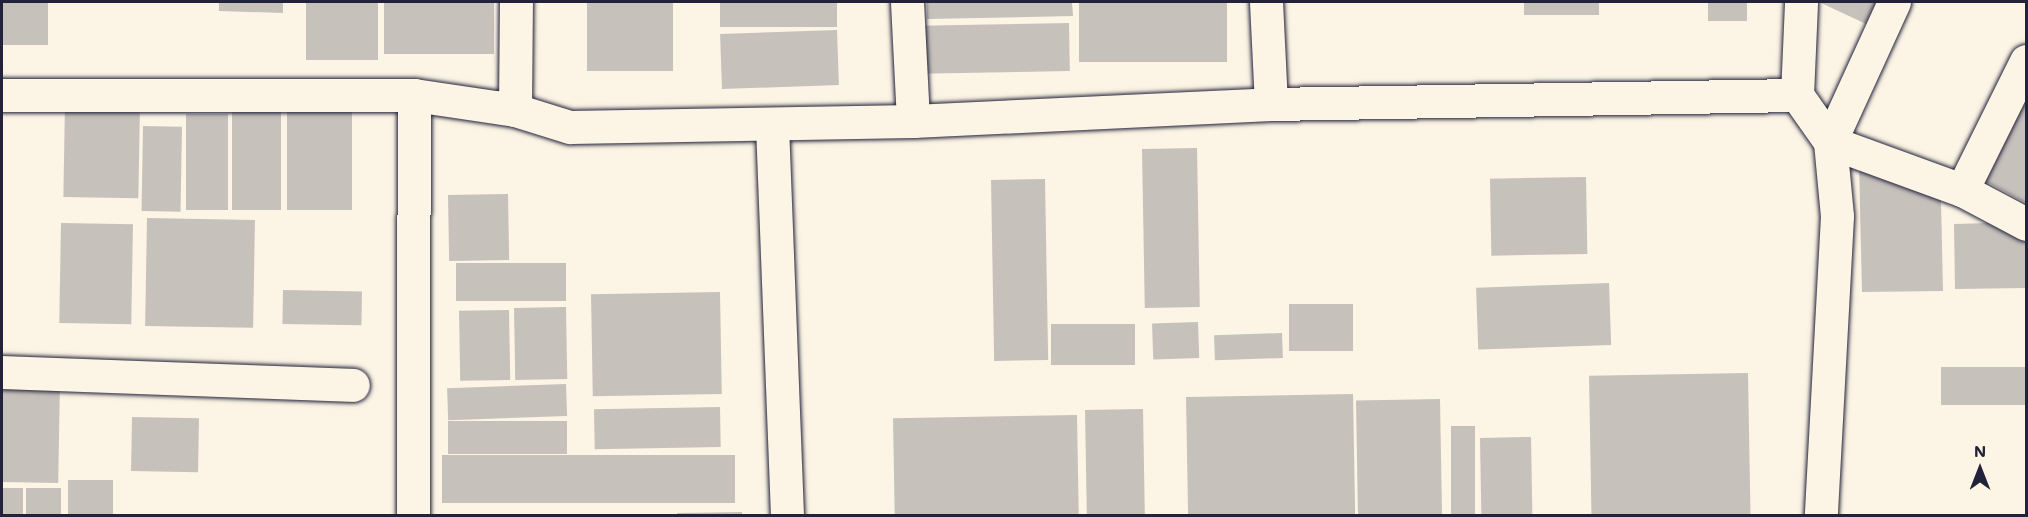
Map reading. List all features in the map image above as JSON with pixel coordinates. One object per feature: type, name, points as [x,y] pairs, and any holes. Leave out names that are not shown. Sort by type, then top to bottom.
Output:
[{"type":"street","points":[[515,110],[516,2]]},
{"type":"street","points":[[907,2],[913,121]]},
{"type":"street","points":[[1266,2],[1271,104]]},
{"type":"street","points":[[1801,2],[1797,95],[1830,142],[1837,216],[1821,516]]},
{"type":"street","points":[[1830,142],[1894,2]]},
{"type":"street","points":[[1962,190],[2026,61]]},
{"type":"street","points":[[2,95],[414,95],[515,110],[570,127],[913,121],[1271,104],[1797,95]]},
{"type":"street","points":[[413,516],[414,95]]},
{"type":"street","points":[[772,125],[787,516]]},
{"type":"street","points":[[1830,142],[1962,190],[2026,224]]},
{"type":"street","points":[[2,372],[353,385]]},
{"type":"building","points":[[2,2],[48,2],[48,45],[2,45]]},
{"type":"building","points":[[219,2],[283,2],[283,13],[219,11]]},
{"type":"building","points":[[306,2],[378,2],[378,60],[306,60]]},
{"type":"building","points":[[384,2],[494,2],[494,54],[384,54]]},
{"type":"building","points":[[587,2],[673,2],[673,71],[587,71]]},
{"type":"building","points":[[720,2],[837,2],[837,27],[720,27]]},
{"type":"building","points":[[927,2],[1072,2],[1073,16],[927,19]]},
{"type":"building","points":[[1079,2],[1227,2],[1227,62],[1079,62]]},
{"type":"building","points":[[1524,2],[1599,2],[1599,15],[1524,15]]},
{"type":"building","points":[[1708,2],[1747,2],[1747,21],[1708,21]]},
{"type":"building","points":[[1819,2],[1876,2],[1866,24]]},
{"type":"building","points":[[1069,23],[1070,71],[919,74],[918,26]]},
{"type":"building","points":[[837,30],[839,85],[722,89],[720,34]]},
{"type":"building","points":[[2026,84],[2026,203],[1978,177]]},
{"type":"building","points":[[65,103],[140,104],[138,198],[63,197]]},
{"type":"building","points":[[287,103],[352,103],[352,210],[287,210]]},
{"type":"building","points":[[232,108],[281,108],[281,210],[232,210]]},
{"type":"building","points":[[186,114],[228,114],[228,210],[186,210]]},
{"type":"building","points":[[143,126],[182,127],[181,212],[142,211]]},
{"type":"building","points":[[1197,148],[1200,307],[1145,308],[1142,149]]},
{"type":"building","points":[[1859,163],[1941,201],[1943,291],[1862,292]]},
{"type":"building","points":[[1586,177],[1587,254],[1491,256],[1490,179]]},
{"type":"building","points":[[1045,179],[1048,360],[994,361],[991,180]]},
{"type":"building","points":[[508,194],[509,260],[449,261],[448,195]]},
{"type":"building","points":[[147,218],[255,220],[253,328],[145,326]]},
{"type":"building","points":[[61,223],[133,224],[131,324],[59,323]]},
{"type":"building","points":[[1989,223],[2026,242],[2026,288],[1955,289],[1954,224]]},
{"type":"building","points":[[456,263],[566,263],[566,301],[456,301]]},
{"type":"building","points":[[1609,283],[1611,345],[1478,350],[1476,288]]},
{"type":"building","points":[[283,290],[362,291],[361,325],[282,324]]},
{"type":"building","points":[[720,292],[722,394],[593,396],[591,294]]},
{"type":"building","points":[[1289,304],[1353,304],[1353,351],[1289,351]]},
{"type":"building","points":[[566,307],[567,379],[515,380],[514,308]]},
{"type":"building","points":[[509,310],[510,380],[460,381],[459,311]]},
{"type":"building","points":[[1198,322],[1199,358],[1153,360],[1152,324]]},
{"type":"building","points":[[1051,324],[1135,324],[1135,365],[1051,365]]},
{"type":"building","points":[[1282,333],[1283,358],[1215,360],[1214,335]]},
{"type":"building","points":[[1941,367],[2026,367],[2026,405],[1941,405]]},
{"type":"building","points":[[1748,373],[1750,516],[1591,516],[1589,376]]},
{"type":"building","points":[[2,379],[60,380],[58,483],[2,482]]},
{"type":"building","points":[[566,384],[567,416],[448,420],[447,388]]},
{"type":"building","points":[[1353,394],[1355,516],[1188,516],[1186,397]]},
{"type":"building","points":[[1440,399],[1442,516],[1358,516],[1356,400]]},
{"type":"building","points":[[720,407],[721,447],[595,449],[594,409]]},
{"type":"building","points":[[1143,409],[1145,516],[1087,516],[1085,410]]},
{"type":"building","points":[[1077,415],[1079,516],[895,516],[893,418]]},
{"type":"building","points":[[132,417],[199,418],[198,472],[131,471]]},
{"type":"building","points":[[448,421],[567,421],[567,454],[448,454]]},
{"type":"building","points":[[1451,426],[1475,426],[1475,516],[1451,516]]},
{"type":"building","points":[[1531,437],[1532,516],[1481,516],[1480,438]]},
{"type":"building","points":[[442,455],[735,455],[735,503],[442,503]]},
{"type":"building","points":[[68,480],[113,480],[113,516],[68,516]]},
{"type":"building","points":[[2,488],[23,488],[23,516],[2,516]]},
{"type":"building","points":[[26,488],[61,488],[61,516],[26,516]]},
{"type":"building","points":[[742,512],[742,516],[677,516],[677,513]]}]
